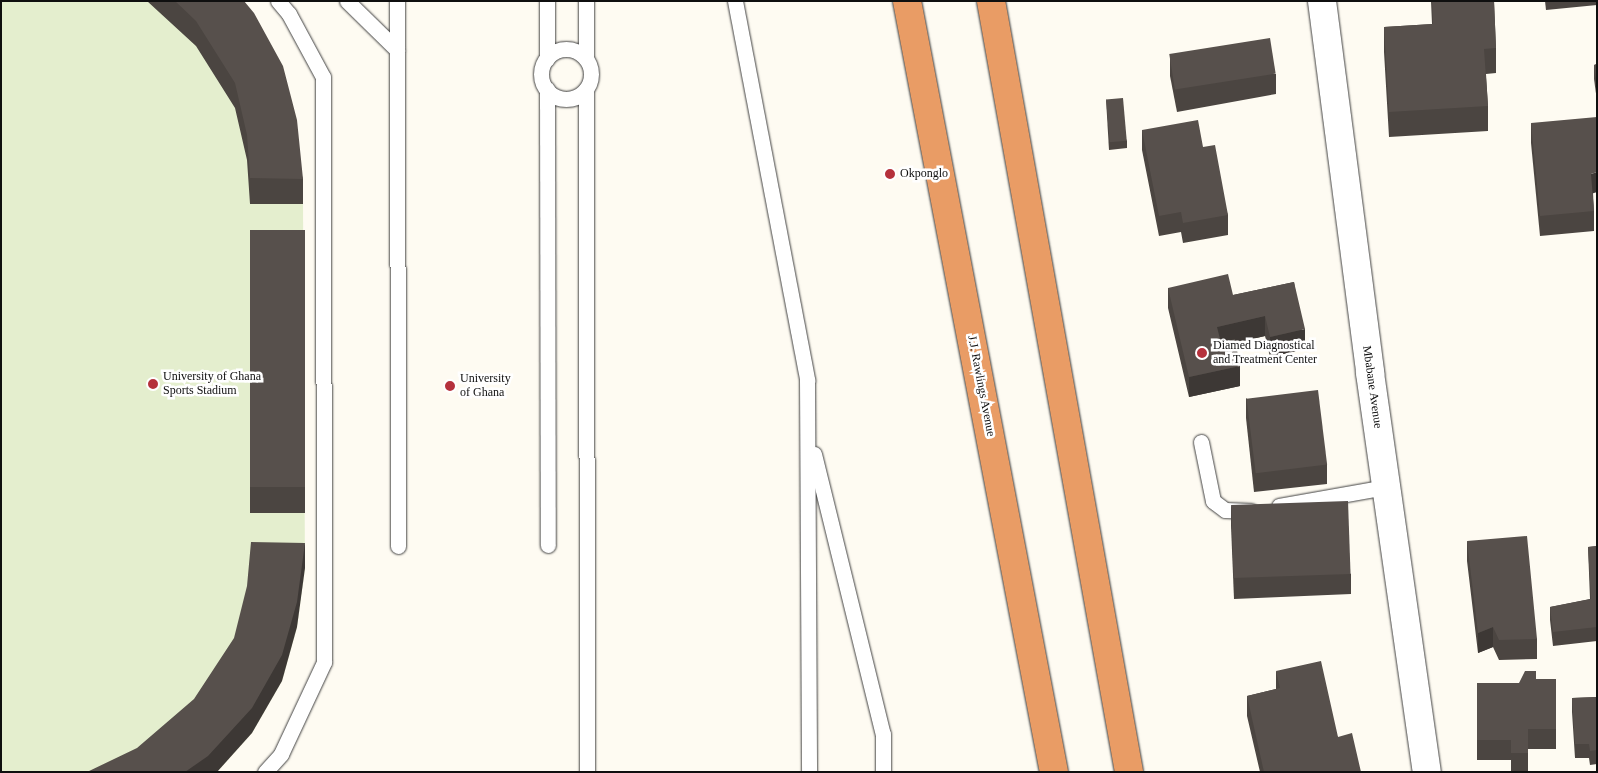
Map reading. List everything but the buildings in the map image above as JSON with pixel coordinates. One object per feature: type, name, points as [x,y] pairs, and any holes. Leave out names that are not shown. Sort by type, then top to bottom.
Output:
[{"type":"highway","name":"J.J. Rawlings Avenue","points":[[907,1],[1054,772]]},
{"type":"highway","points":[[991,1],[1129,772]]},
{"type":"street","name":"Mbabane Avenue","points":[[1322,1],[1386,487],[1427,772]]},
{"type":"lane","points":[[265,772],[281,754],[324,662],[323,77],[289,14],[278,1]]},
{"type":"lane","points":[[348,1],[397,50]]},
{"type":"lane","points":[[397,1],[398,546]]},
{"type":"lane","points":[[547,1],[547,58],[542,74],[547,89],[548,546]]},
{"type":"lane","points":[[586,1],[586,58],[592,74],[586,89],[587,772]]},
{"type":"lane","points":[[735,1],[808,380],[808,772]]},
{"type":"lane","points":[[547,58],[562,50],[571,50],[586,58]]},
{"type":"lane","points":[[547,89],[562,98],[579,95],[586,89]]},
{"type":"lane","points":[[808,431],[883,734],[883,772]]},
{"type":"lane","points":[[1201,442],[1213,500],[1225,510],[1249,511],[1386,487]]},
{"type":"green space","name":"University of Ghana Sports Stadium","points":[[1,1],[222,1],[303,204],[305,568],[297,627],[282,681],[252,733],[217,772],[1,772]]},
{"type":"place","name":"Okponglo","points":[[890,174]]},
{"type":"place","name":"Diamed Diagnostical and Treatment Center","points":[[1202,353]]},
{"type":"place","name":"University of Ghana Sports Stadium","points":[[153,384]]},
{"type":"place","name":"University of Ghana","points":[[450,386]]}]
